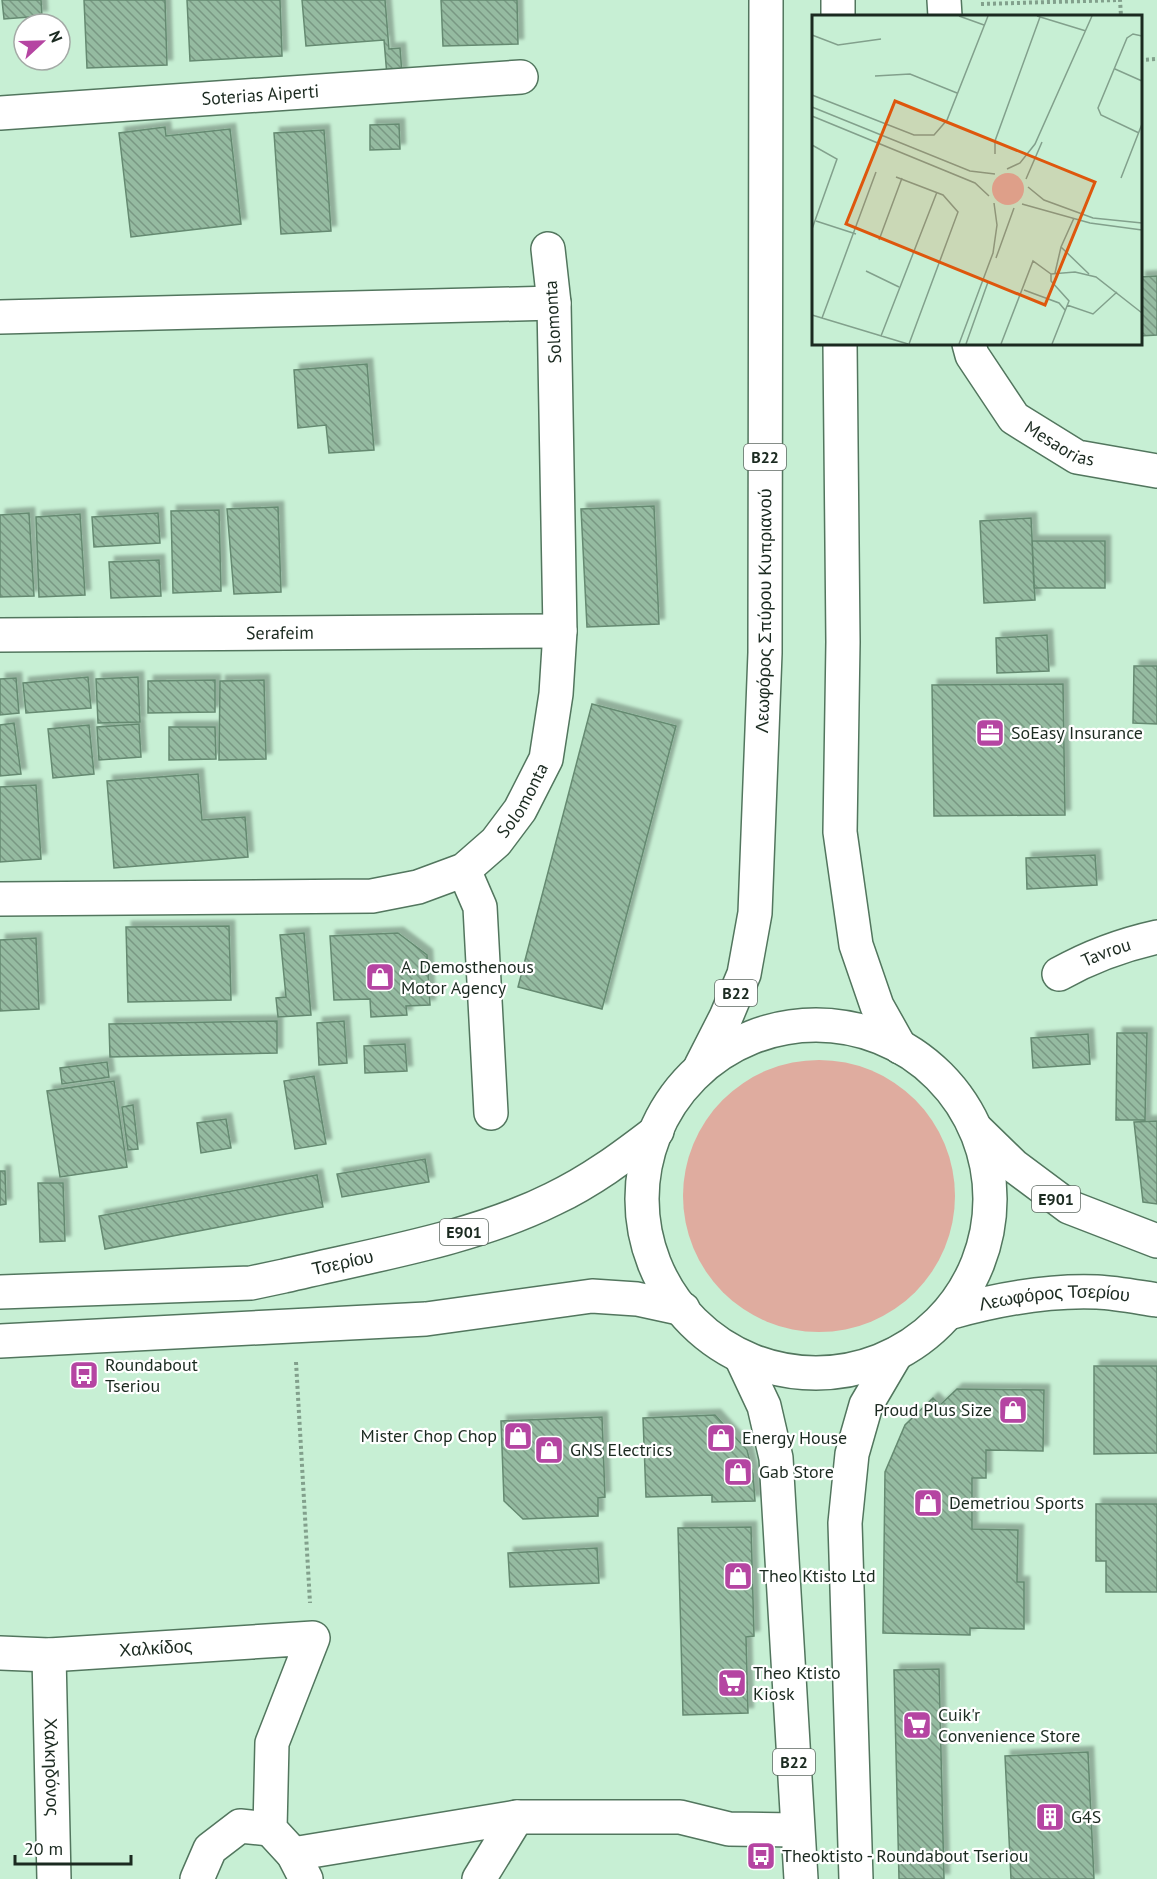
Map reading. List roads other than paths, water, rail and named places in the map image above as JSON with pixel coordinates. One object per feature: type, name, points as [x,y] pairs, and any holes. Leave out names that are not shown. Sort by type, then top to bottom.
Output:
[{"type":"main road","name":"Λεωφόρος Σπύρου Κυπριανού","points":[[701,1066],[744,974],[756,914],[765,653],[766,0]]},
{"type":"main road","name":"Soterias Aiperti","points":[[0,112],[521,77]]},
{"type":"main road","name":"Solomonta","points":[[0,899],[372,896],[418,887],[464,870],[496,842],[520,810],[546,759],[556,694],[560,631],[554,303],[548,249]]},
{"type":"main road","points":[[0,317],[554,303]]},
{"type":"main road","points":[[840,345],[843,654],[840,832],[856,945],[877,1006],[900,1047]]},
{"type":"main road","name":"Mesaorias","points":[[969,345],[972,355],[1014,418],[1077,457],[1157,471]]},
{"type":"main road","name":"Serafeim","points":[[0,635],[560,631]]},
{"type":"main road","points":[[464,870],[480,907],[491,1113]]},
{"type":"main road","name":"Tavrou","points":[[1059,974],[1093,955],[1119,945],[1157,937]]},
{"type":"main road","points":[[807,1023],[864,1030],[900,1047],[916,1055],[957,1095],[984,1147],[992,1205],[980,1262],[951,1312],[908,1350],[854,1371],[796,1374],[741,1358],[694,1324],[660,1278],[643,1222],[644,1165],[665,1111],[701,1066],[750,1036],[807,1023]]},
{"type":"main road","name":"E901","points":[[973,1125],[1014,1166],[1069,1208],[1157,1241]]},
{"type":"main road","name":"Τσερίου","points":[[0,1292],[251,1283],[307,1270],[490,1225],[553,1199],[608,1169],[657,1131]]},
{"type":"main road","name":"Λεωφόρος Τσερίου","points":[[951,1312],[996,1299],[1051,1294],[1098,1292],[1157,1300]]},
{"type":"main road","points":[[0,1341],[426,1319],[592,1296],[637,1299],[683,1309]]},
{"type":"main road","points":[[856,1879],[845,1523],[852,1454],[866,1405],[896,1354]]},
{"type":"main road","name":"B22","points":[[741,1358],[764,1407],[776,1458],[801,1879]]},
{"type":"main road","name":"Χαλκίδος","points":[[0,1653],[49,1655],[313,1638],[272,1743],[270,1828]]},
{"type":"main road","name":"Χαλκηδόνος","points":[[49,1655],[54,1879]]},
{"type":"main road","points":[[479,1879],[517,1817]]},
{"type":"main road","points":[[197,1879],[210,1849],[240,1826],[270,1828],[299,1867],[517,1817],[680,1817],[729,1829],[797,1830]]},
{"type":"place","name":"SoEasy Insurance","points":[[990,733]]},
{"type":"place","name":"A. Demosthenous Motor Agency","points":[[380,977]]},
{"type":"place","name":"Roundabout Tseriou","points":[[84,1375]]},
{"type":"place","name":"Proud Plus Size","points":[[1013,1410]]},
{"type":"place","name":"Mister Chop Chop","points":[[518,1436]]},
{"type":"place","name":"Energy House","points":[[721,1438]]},
{"type":"place","name":"GNS Electrics","points":[[549,1450]]},
{"type":"place","name":"Gab Store","points":[[738,1472]]},
{"type":"place","name":"Demetriou Sports","points":[[928,1503]]},
{"type":"place","name":"Theo Ktisto Ltd","points":[[738,1576]]},
{"type":"place","name":"Theo Ktisto Kiosk","points":[[732,1683]]},
{"type":"place","name":"Cuik'r Convenience Store","points":[[917,1725]]},
{"type":"place","name":"G4S","points":[[1050,1817]]},
{"type":"place","name":"Theoktisto - Roundabout Tseriou","points":[[761,1856]]}]
